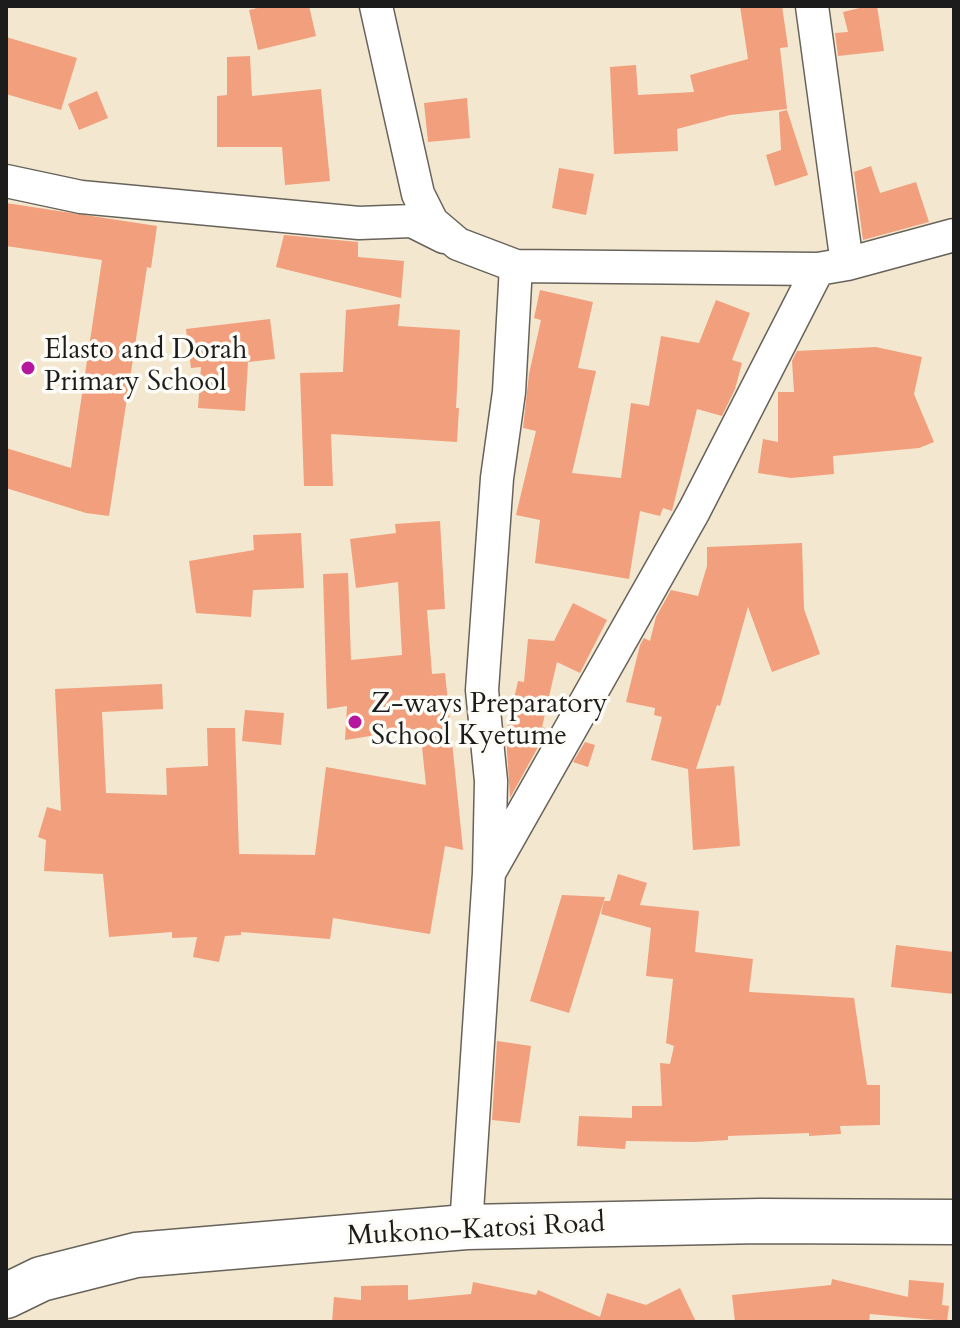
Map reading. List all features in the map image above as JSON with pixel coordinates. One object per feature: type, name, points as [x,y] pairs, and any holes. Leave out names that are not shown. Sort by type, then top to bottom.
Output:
[{"type":"main road","name":"Mukono-Katosi Road","points":[[6,1296],[41,1279],[136,1255],[466,1227],[761,1221],[954,1222]]},
{"type":"street","points":[[376,6],[418,194],[432,222],[458,244]]},
{"type":"street","points":[[489,873],[832,267],[812,6]]},
{"type":"street","points":[[6,181],[81,197],[359,223],[412,221],[458,244],[516,266],[832,267],[954,235]]},
{"type":"street","points":[[466,1227],[489,873],[491,781],[482,690],[497,478],[510,377],[516,266]]},
{"type":"building","points":[[266,6],[309,6],[316,36],[258,50],[249,10]]},
{"type":"building","points":[[740,6],[782,6],[788,47],[780,48],[787,109],[730,115],[677,129],[678,151],[614,154],[610,67],[636,65],[638,95],[694,92],[690,75],[748,59]]},
{"type":"building","points":[[877,6],[884,51],[838,56],[835,33],[848,32],[843,12]]},
{"type":"building","points":[[6,37],[77,58],[61,110],[6,94]]},
{"type":"building","points":[[250,56],[252,96],[321,89],[330,181],[285,185],[282,147],[217,147],[217,96],[227,95],[227,57]]},
{"type":"building","points":[[97,91],[108,118],[79,130],[68,104]]},
{"type":"building","points":[[467,98],[470,138],[428,142],[424,103]]},
{"type":"building","points":[[787,110],[808,175],[775,186],[766,155],[781,150],[779,112]]},
{"type":"building","points":[[871,166],[880,193],[916,182],[929,222],[863,240],[854,172]]},
{"type":"building","points":[[559,168],[594,174],[586,215],[552,208]]},
{"type":"building","points":[[6,203],[157,226],[151,268],[147,267],[109,516],[86,513],[6,488],[6,448],[71,468],[102,260],[6,246]]},
{"type":"building","points":[[284,235],[358,242],[358,257],[404,261],[401,298],[276,267]]},
{"type":"building","points":[[540,290],[593,302],[578,368],[596,371],[572,473],[621,478],[631,403],[649,406],[661,336],[699,343],[716,300],[750,313],[732,360],[742,363],[735,389],[722,416],[697,409],[672,511],[663,508],[660,516],[640,511],[629,579],[535,563],[540,520],[516,515],[536,431],[523,428],[529,374],[541,320],[534,318]]},
{"type":"building","points":[[400,304],[398,326],[460,330],[457,442],[331,434],[333,486],[304,486],[300,373],[343,372],[346,310]]},
{"type":"building","points":[[270,319],[275,359],[248,362],[245,411],[198,408],[201,367],[191,368],[186,329]]},
{"type":"building","points":[[876,347],[922,357],[914,394],[934,442],[919,448],[833,456],[834,474],[791,478],[758,473],[763,439],[778,442],[778,392],[794,392],[792,361],[797,351]]},
{"type":"building","points":[[440,521],[445,609],[427,610],[432,674],[445,673],[463,850],[445,846],[430,934],[333,918],[330,939],[241,932],[241,935],[225,936],[219,962],[193,957],[197,937],[172,938],[172,932],[109,937],[103,874],[44,871],[46,840],[38,837],[47,807],[61,811],[55,689],[162,684],[163,709],[102,712],[106,793],[167,795],[166,768],[208,766],[207,728],[235,728],[239,854],[315,855],[326,767],[426,785],[420,728],[345,740],[347,706],[327,709],[323,574],[348,573],[351,660],[402,655],[398,582],[356,588],[350,539],[396,533],[395,524]]},
{"type":"building","points":[[301,533],[304,588],[253,590],[251,617],[196,613],[189,561],[254,550],[253,535]]},
{"type":"building","points":[[802,543],[804,609],[820,654],[772,672],[748,607],[720,706],[717,705],[696,769],[734,766],[740,846],[693,850],[688,769],[651,760],[662,717],[654,715],[655,708],[626,702],[640,645],[644,638],[650,641],[656,617],[671,590],[698,596],[707,566],[707,547]]},
{"type":"building","points":[[573,603],[607,620],[580,673],[557,662],[542,727],[548,729],[510,798],[506,735],[518,681],[524,682],[528,639],[554,641]]},
{"type":"building","points":[[245,710],[284,713],[281,745],[242,741]]},
{"type":"building","points":[[585,742],[595,745],[588,767],[573,762]]},
{"type":"building","points":[[618,874],[647,883],[640,905],[699,911],[695,952],[753,959],[749,992],[854,998],[867,1085],[880,1085],[880,1125],[840,1126],[841,1134],[728,1136],[728,1140],[695,1142],[626,1141],[625,1149],[577,1146],[579,1116],[632,1118],[632,1106],[662,1106],[660,1063],[670,1064],[674,1046],[666,1043],[673,979],[646,976],[651,928],[601,914],[604,901],[610,901]]},
{"type":"building","points":[[562,895],[605,897],[569,1013],[530,1001]]},
{"type":"building","points":[[896,945],[954,952],[954,994],[891,987]]},
{"type":"building","points":[[497,1041],[531,1046],[520,1123],[492,1120]]},
{"type":"building","points":[[832,1279],[908,1297],[909,1280],[944,1283],[942,1305],[949,1306],[947,1321],[870,1314],[869,1322],[735,1322],[732,1295],[831,1285]]},
{"type":"building","points":[[473,1282],[536,1295],[538,1290],[600,1317],[607,1293],[646,1305],[680,1288],[696,1322],[332,1322],[334,1297],[361,1300],[361,1286],[408,1285],[408,1300],[471,1294]]},
{"type":"place","name":"Elasto and Dorah Primary School","points":[[28,368]]},
{"type":"place","name":"Z-ways Preparatory School Kyetume","points":[[355,722]]}]
